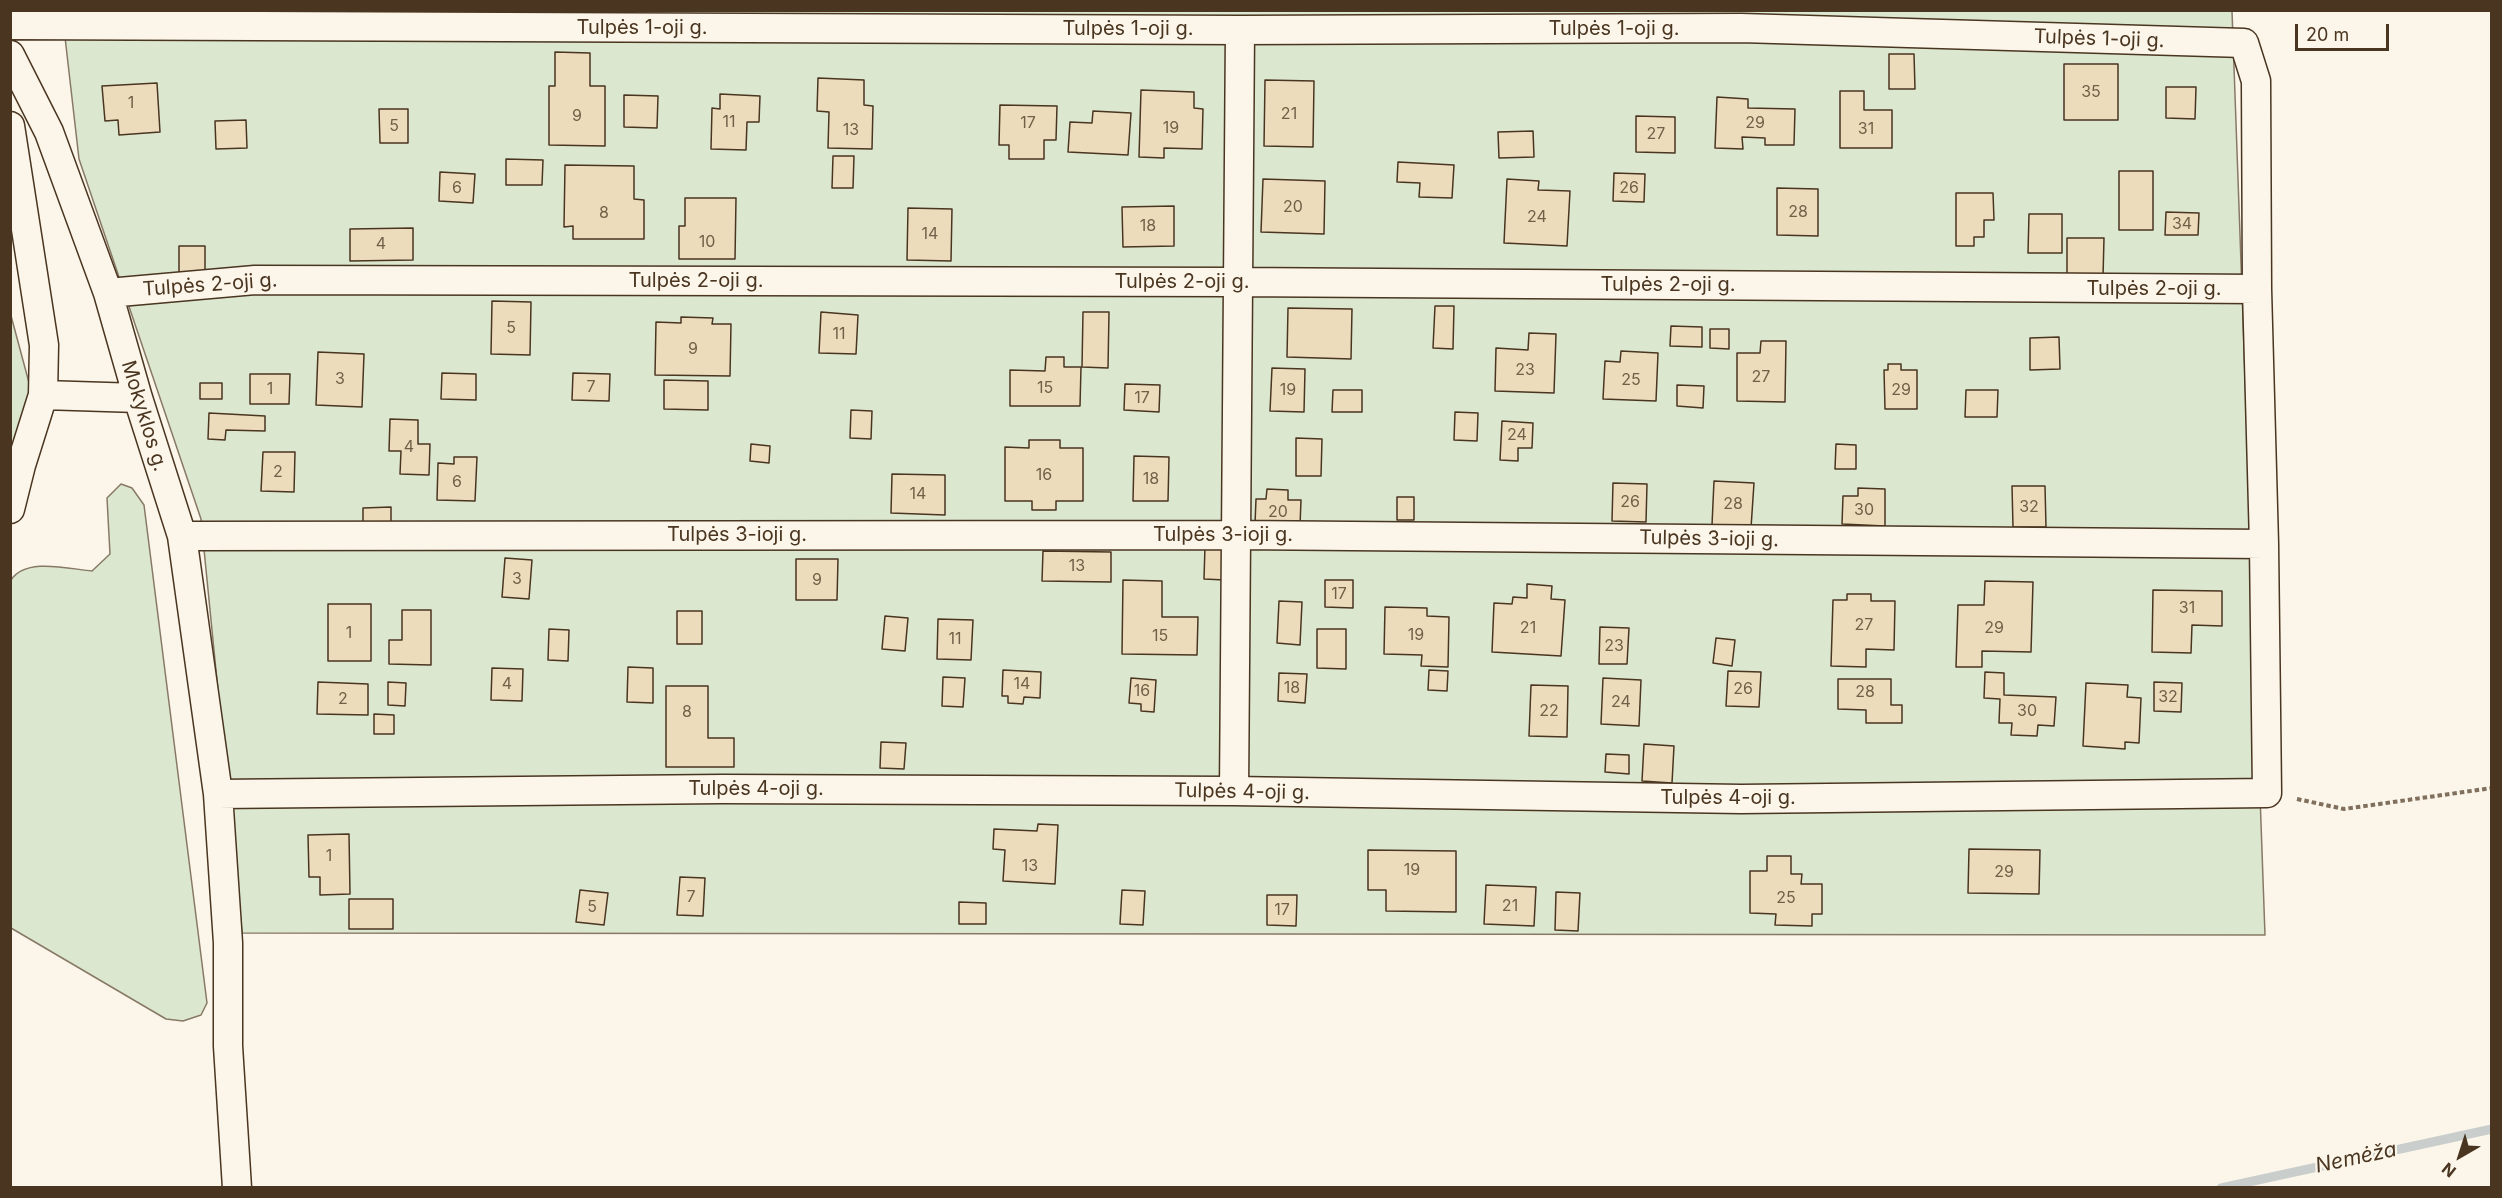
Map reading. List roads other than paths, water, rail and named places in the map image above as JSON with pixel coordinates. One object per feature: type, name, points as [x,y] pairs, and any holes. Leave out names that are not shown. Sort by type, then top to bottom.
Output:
[{"type":"street","name":"Tulpės 1-oji g.","points":[[10,26],[1240,30],[1741,28],[2244,43],[2256,81],[2257,289]]},
{"type":"street","points":[[1234,791],[1237,535],[1236,282],[1240,30]]},
{"type":"street","name":"Mokyklos g.","points":[[10,55],[49,132],[108,292],[138,398],[182,536],[218,794],[228,943],[228,1046],[237,1188]]},
{"type":"street","points":[[10,126],[44,345],[43,395],[10,509]]},
{"type":"street","name":"Tulpės 2-oji g.","points":[[108,292],[255,280],[1236,282],[2257,289]]},
{"type":"street","points":[[2257,289],[2264,544]]},
{"type":"street","points":[[43,395],[138,398]]},
{"type":"street","name":"Tulpės 3-ioji g.","points":[[182,536],[1237,535],[2264,544]]},
{"type":"street","name":"Tulpės 4-oji g.","points":[[218,794],[722,789],[1234,791],[1741,799],[2267,793],[2264,544]]},
{"type":"waterway","name":"Nemėža","points":[[2221,1188],[2492,1129]]}]
